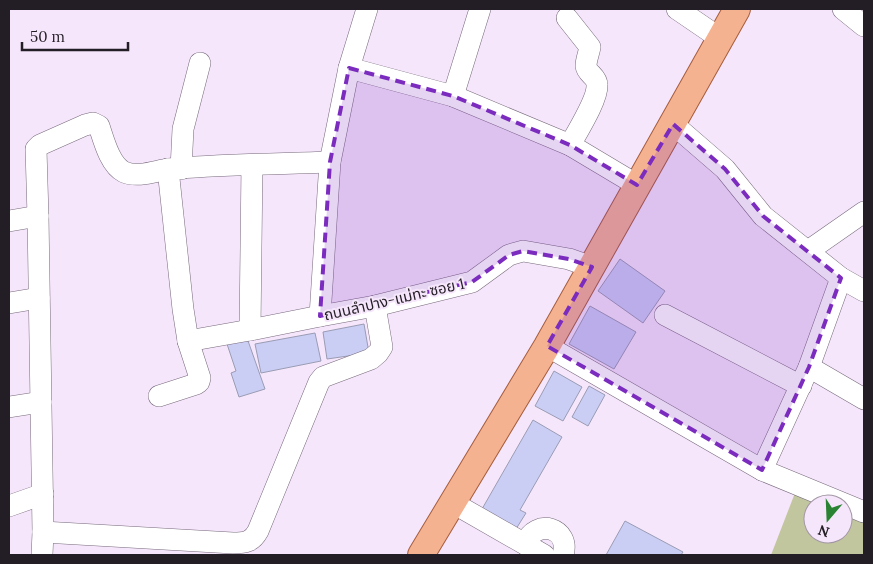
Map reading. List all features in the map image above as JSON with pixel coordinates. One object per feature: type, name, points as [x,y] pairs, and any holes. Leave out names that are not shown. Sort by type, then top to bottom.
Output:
[{"type":"main road","points":[[421,555],[547,346],[737,9]]},
{"type":"street","points":[[320,316],[330,162],[349,68],[368,9]]},
{"type":"street","points":[[453,96],[480,9]]},
{"type":"street","points":[[677,9],[721,38]]},
{"type":"street","points":[[843,9],[864,26]]},
{"type":"street","points":[[567,18],[590,47],[586,65],[598,83],[593,101],[570,145]]},
{"type":"street","points":[[159,396],[196,384],[200,378],[188,341],[183,309],[175,169],[200,63]]},
{"type":"street","points":[[349,68],[453,96],[570,145],[637,185]]},
{"type":"street","points":[[42,555],[44,532],[36,149],[40,145],[93,123],[99,126],[113,163],[123,171],[134,175],[175,169],[252,164],[330,162]]},
{"type":"street","points":[[673,124],[724,169],[763,216],[842,278],[864,291]]},
{"type":"street","points":[[250,330],[252,164]]},
{"type":"street","points":[[808,251],[864,212]]},
{"type":"street","points":[[9,221],[38,216]]},
{"type":"street","name":"ถนนลำปาง-แม่ทะ ซอย 1","points":[[188,341],[375,306],[472,282],[509,255],[523,251],[569,259],[592,267]]},
{"type":"street","points":[[762,470],[805,376],[842,278]]},
{"type":"street","points":[[9,304],[40,298]]},
{"type":"street","points":[[44,532],[233,543],[248,541],[254,538],[319,382],[323,378],[371,359],[382,347],[375,306]]},
{"type":"street","points":[[665,315],[805,376],[864,399]]},
{"type":"street","points":[[547,346],[762,470],[864,512]]},
{"type":"street","points":[[9,407],[41,402]]},
{"type":"street","points":[[9,506],[43,494]]},
{"type":"street","points":[[453,503],[544,555]]},
{"type":"street","points":[[525,544],[531,533],[543,528],[549,529],[560,535],[565,547],[563,555]]},
{"type":"highlighted area","points":[[349,68],[453,96],[570,145],[637,185],[673,124],[725,169],[763,216],[841,278],[809,367],[762,470],[547,346],[592,267],[569,259],[523,251],[509,255],[472,282],[320,316],[330,162]]},
{"type":"green space","points":[[800,480],[822,494],[803,494],[803,544],[853,544],[853,514],[864,521],[864,555],[771,555]]},
{"type":"building","points":[[620,259],[665,291],[643,323],[598,291]]},
{"type":"building","points":[[590,306],[636,332],[614,369],[569,344]]},
{"type":"building","points":[[364,324],[369,353],[327,359],[323,332]]},
{"type":"building","points":[[315,333],[321,361],[261,373],[255,344]]},
{"type":"building","points":[[247,338],[265,389],[239,397],[231,373],[236,371],[227,344]]},
{"type":"building","points":[[554,371],[582,387],[563,421],[535,406]]},
{"type":"building","points":[[589,386],[605,395],[588,426],[572,417]]},
{"type":"building","points":[[533,420],[562,437],[520,510],[526,513],[516,529],[482,509]]},
{"type":"building","points":[[625,521],[683,552],[681,555],[606,555]]}]
